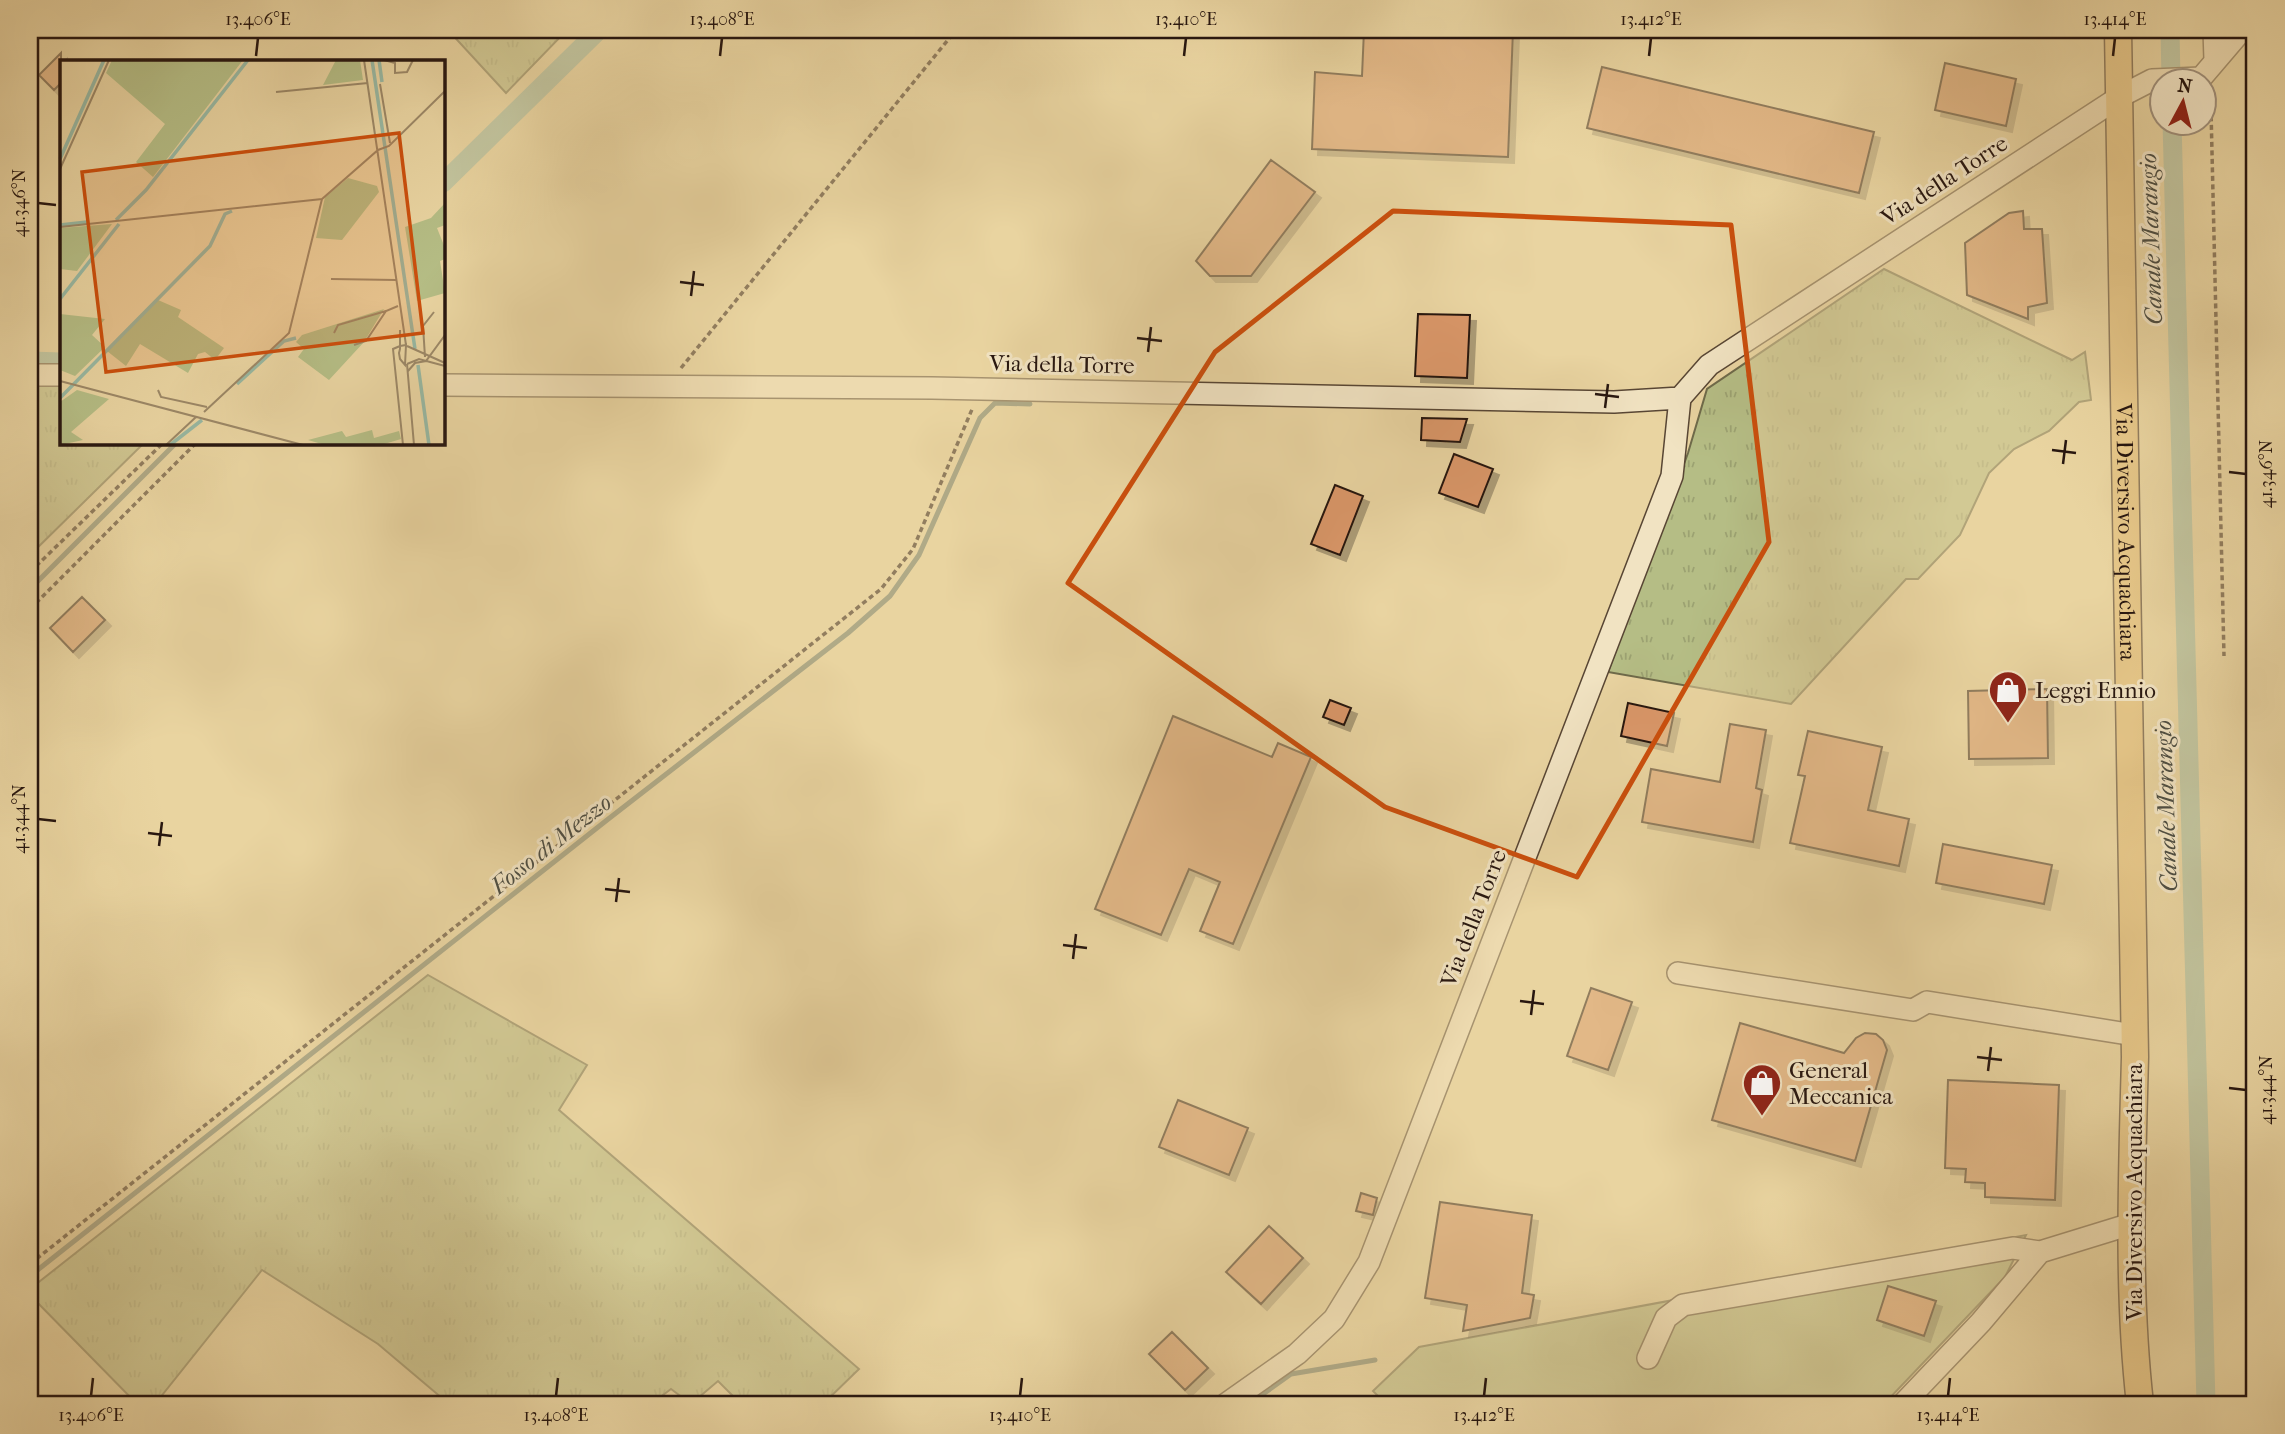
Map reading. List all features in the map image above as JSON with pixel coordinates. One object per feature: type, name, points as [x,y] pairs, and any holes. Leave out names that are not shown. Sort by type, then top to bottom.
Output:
[{"type":"main road","name":"Via Diversivo Acquachiara","points":[[2118,30],[2134,1035],[2131,1224],[2133,1350]]},
{"type":"main road","points":[[2123,1404],[2133,1350]]},
{"type":"main road","points":[[2133,1350],[2140,1404]]},
{"type":"street","points":[[2214,30],[2215,60]]},
{"type":"street","name":"Via della Torre","points":[[1226,1404],[1297,1354],[1334,1319],[1369,1262],[1672,476],[1680,398],[1709,365],[2121,96],[2152,80],[2201,78],[2242,30]]},
{"type":"street","points":[[30,374],[60,376]]},
{"type":"street","name":"Via della Torre","points":[[444,385],[981,389],[1600,401],[1680,398]]},
{"type":"street","name":"Via Diversivo Acquachiara","points":[[1678,973],[1913,1010],[1927,1002],[2134,1035]]},
{"type":"street","points":[[1648,1358],[1666,1318],[1683,1305],[2014,1248],[2040,1252],[2131,1224]]},
{"type":"street","points":[[1903,1404],[1981,1322],[2040,1252]]},
{"type":"path","points":[[676,387],[680,369],[956,30]]},
{"type":"path","points":[[2215,60],[2211,124],[2224,656]]},
{"type":"path","points":[[30,1264],[881,589],[913,549],[981,389]]},
{"type":"path","points":[[30,572],[162,444]]},
{"type":"path","points":[[30,609],[195,444]]},
{"type":"highlighted area","points":[[1393,211],[1731,225],[1769,542],[1577,877],[1385,807],[1068,583],[1215,352]]},
{"type":"green space","points":[[448,30],[567,30],[506,93]]},
{"type":"green space","points":[[1884,269],[2072,360],[2085,352],[2091,400],[2079,402],[2049,431],[2014,449],[1989,473],[1960,535],[1918,579],[1906,579],[1791,704],[1608,672],[1688,453],[1707,389]]},
{"type":"green space","points":[[30,385],[60,386],[60,444],[143,444],[30,555]]},
{"type":"green space","points":[[2255,665],[2255,849],[2250,666]]},
{"type":"green space","points":[[428,975],[587,1065],[559,1110],[859,1369],[823,1404],[741,1404],[718,1381],[691,1404],[671,1389],[651,1404],[449,1404],[378,1344],[262,1270],[155,1404],[137,1404],[30,1295],[30,1289]]},
{"type":"green space","points":[[2026,1235],[2005,1277],[1884,1404],[1386,1404],[1373,1391],[1419,1347]]},
{"type":"building","points":[[1364,30],[1513,30],[1508,157],[1312,149],[1315,72],[1362,76]]},
{"type":"building","points":[[61,53],[60,84],[54,90],[39,75]]},
{"type":"building","points":[[1945,63],[2016,79],[2006,126],[1935,110]]},
{"type":"building","points":[[1602,67],[1874,132],[1859,193],[1587,128]]},
{"type":"building","points":[[1271,160],[1315,192],[1251,276],[1210,276],[1196,261]]},
{"type":"building","points":[[2023,211],[2024,229],[2042,229],[2047,303],[2028,307],[2028,319],[1967,295],[1965,243],[2009,213]]},
{"type":"building","points":[[1418,314],[1470,315],[1467,378],[1415,376]]},
{"type":"building","points":[[1422,418],[1467,419],[1460,442],[1421,440]]},
{"type":"building","points":[[1454,454],[1493,469],[1478,507],[1439,493]]},
{"type":"building","points":[[1335,485],[1363,496],[1340,555],[1311,544]]},
{"type":"building","points":[[82,597],[105,620],[73,652],[50,628]]},
{"type":"building","name":"Leggi Ennio","points":[[2047,689],[2048,758],[1969,759],[1968,691]]},
{"type":"building","points":[[1330,700],[1351,708],[1344,725],[1323,717]]},
{"type":"building","points":[[1628,703],[1674,713],[1667,746],[1621,736]]},
{"type":"building","points":[[1173,716],[1272,757],[1278,743],[1311,757],[1233,944],[1200,931],[1220,882],[1189,869],[1161,935],[1095,909]]},
{"type":"building","points":[[1730,724],[1766,730],[1756,788],[1762,790],[1753,842],[1642,822],[1651,769],[1720,782]]},
{"type":"building","points":[[1808,731],[1882,747],[1868,810],[1909,819],[1899,866],[1790,843],[1805,776],[1798,775]]},
{"type":"building","points":[[1943,844],[2052,865],[2044,904],[1936,883]]},
{"type":"building","points":[[1591,988],[1632,1002],[1608,1070],[1567,1056]]},
{"type":"building","points":[[1740,1023],[1844,1053],[1856,1038],[1865,1033],[1876,1034],[1883,1040],[1887,1050],[1855,1161],[1712,1120]]},
{"type":"building","points":[[1948,1080],[2059,1085],[2055,1200],[1985,1197],[1985,1183],[1965,1182],[1966,1169],[1945,1168]]},
{"type":"building","points":[[1178,1100],[1248,1128],[1229,1175],[1159,1147]]},
{"type":"building","points":[[1361,1193],[1377,1198],[1373,1215],[1356,1211]]},
{"type":"building","points":[[1440,1202],[1532,1215],[1522,1293],[1534,1295],[1530,1318],[1463,1331],[1467,1305],[1425,1298]]},
{"type":"building","points":[[1269,1226],[1303,1258],[1261,1304],[1226,1272]]},
{"type":"building","points":[[1888,1286],[1936,1301],[1924,1336],[1877,1320]]},
{"type":"building","points":[[1172,1332],[1208,1368],[1185,1390],[1149,1354]]},
{"type":"waterway","points":[[444,182],[599,30]]},
{"type":"waterway","name":"Canale Marangio","points":[[2170,30],[2171,66]]},
{"type":"waterway","name":"Canale Marangio","points":[[2172,136],[2206,1404]]},
{"type":"waterway","points":[[30,361],[60,362]]},
{"type":"waterway","name":"Fosso di Mezzo","points":[[30,1276],[848,633],[890,596],[919,555],[980,418],[995,403],[1030,404]]},
{"type":"waterway","points":[[30,589],[175,444]]},
{"type":"waterway","points":[[1249,1404],[1291,1374],[1375,1360]]},
{"type":"place","name":"Leggi Ennio","points":[[2008,724]]},
{"type":"place","name":"General Meccanica","points":[[1762,1117]]}]
